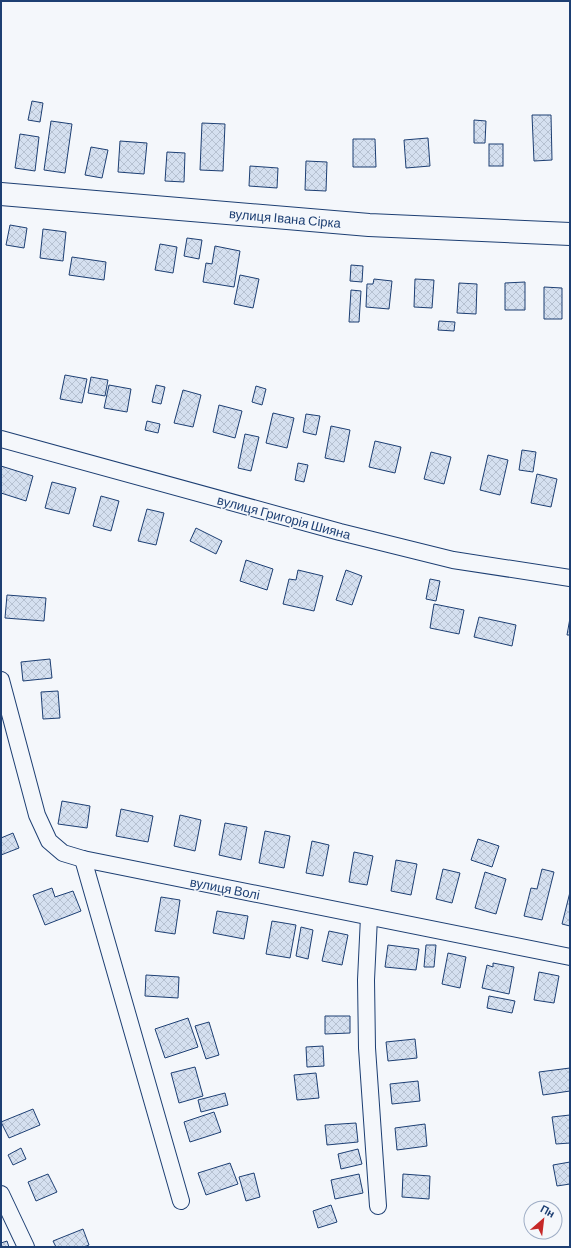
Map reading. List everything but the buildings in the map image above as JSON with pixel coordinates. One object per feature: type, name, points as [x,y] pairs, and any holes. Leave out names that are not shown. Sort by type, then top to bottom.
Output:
[{"type":"street","name":"вулиця Івана Сірка","points":[[1,194],[369,225],[570,234]]},
{"type":"street","name":"вулиця Григорія Шияна","points":[[1,439],[355,536],[453,560],[570,578]]},
{"type":"street","name":"вулиця Волі","points":[[1,680],[37,815],[49,841],[63,853],[83,860],[570,957]]},
{"type":"street","points":[[83,860],[181,1202]]},
{"type":"street","points":[[369,917],[366,980],[367,1048],[378,1206]]},
{"type":"street","points":[[1,1194],[26,1247]]}]
